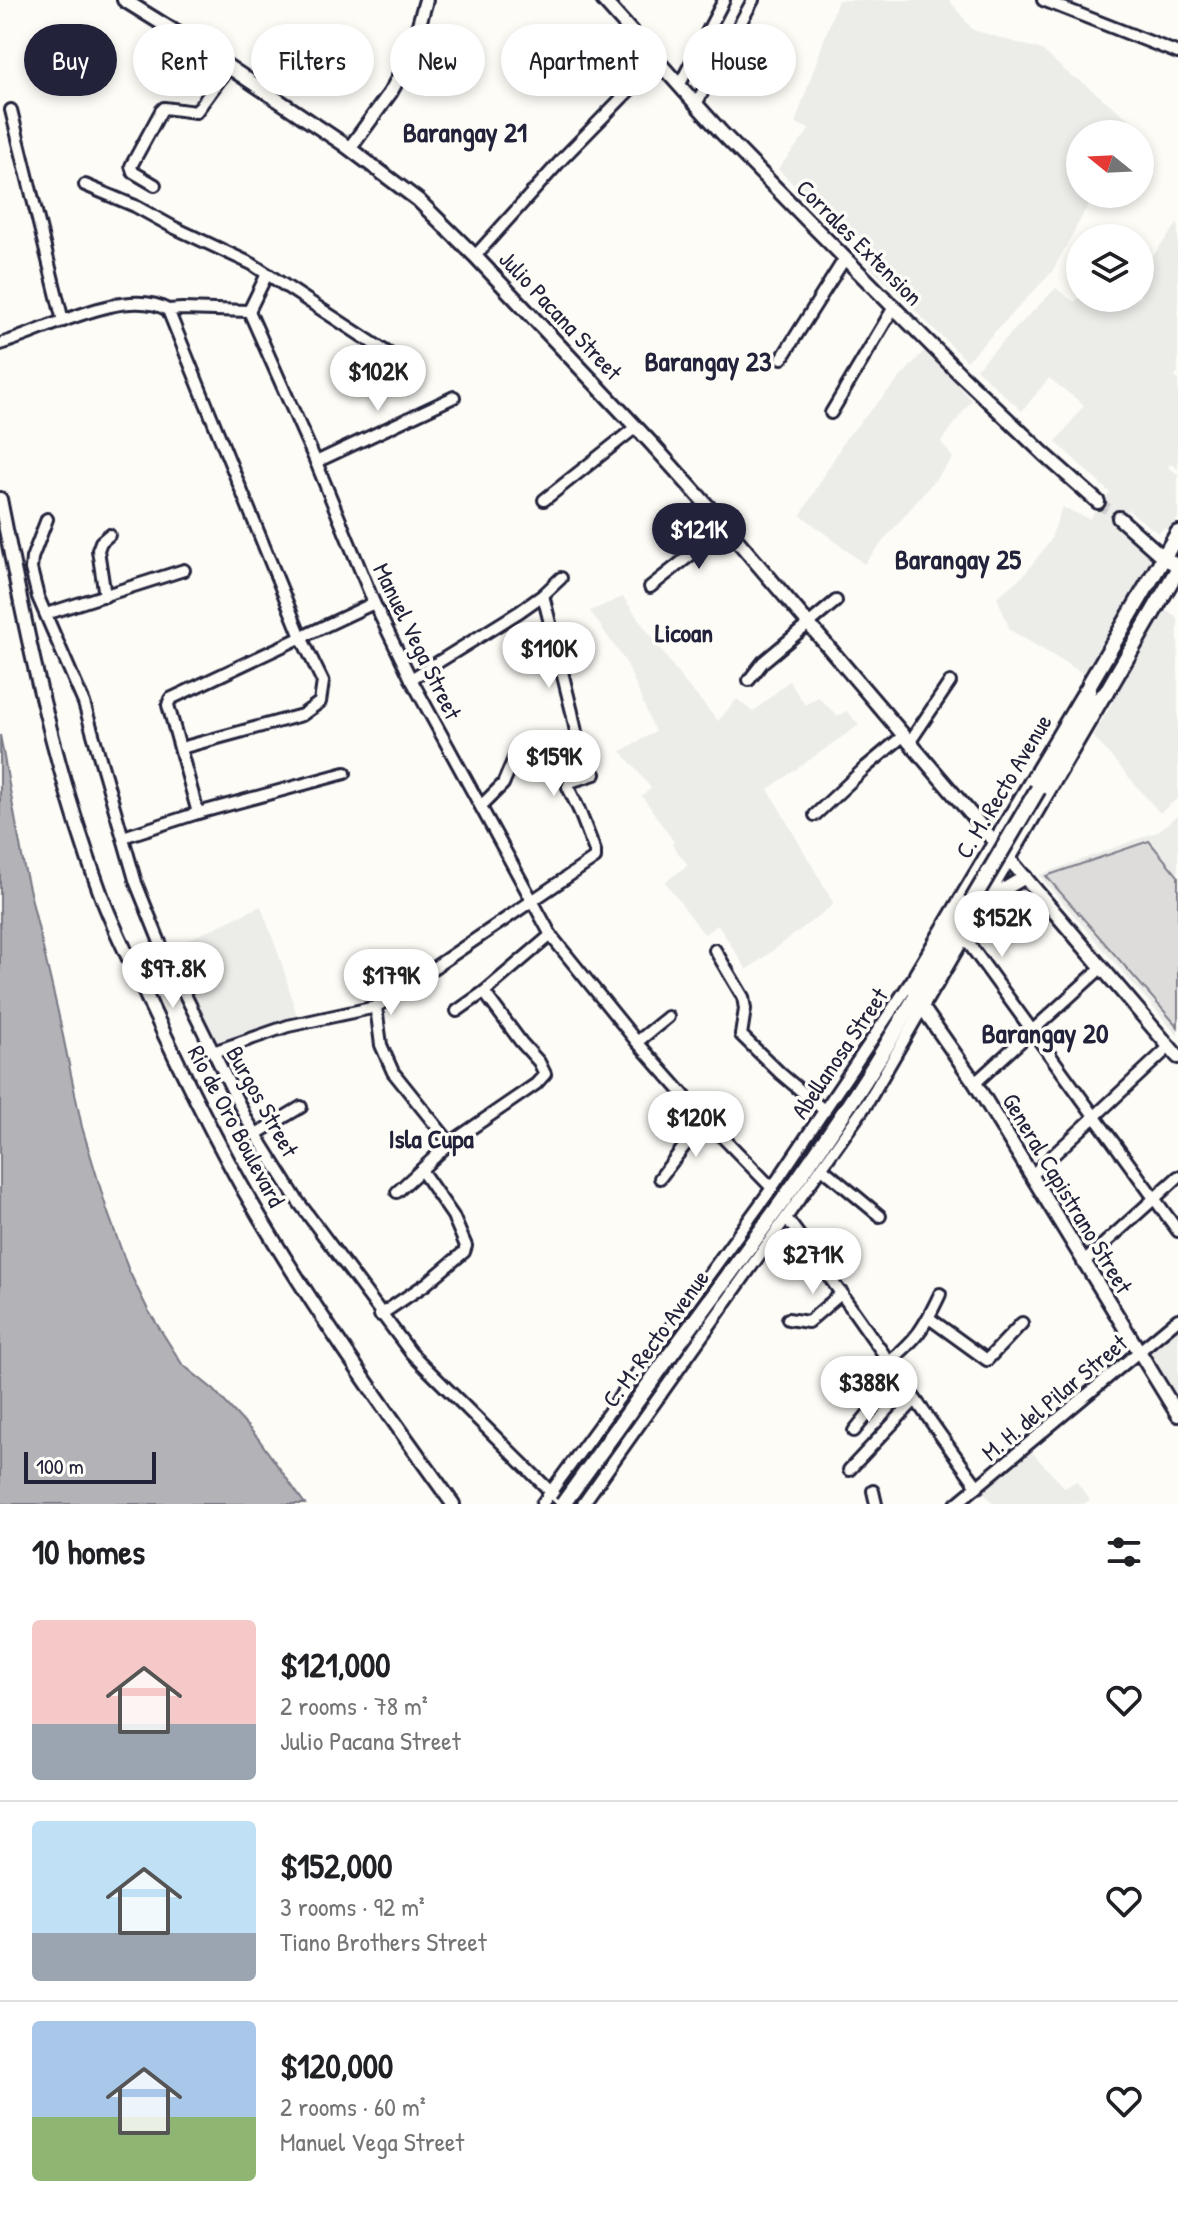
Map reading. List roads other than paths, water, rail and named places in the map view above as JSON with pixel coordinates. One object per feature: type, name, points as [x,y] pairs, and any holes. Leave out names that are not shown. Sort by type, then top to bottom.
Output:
[{"type":"highway","name":"C. M. Recto Avenue","points":[[563,1504],[773,1215],[920,1003],[1083,712],[1090,683],[1178,533]]},
{"type":"highway","name":"C. M. Recto Avenue","points":[[1083,712],[1106,693],[1178,568]]},
{"type":"main road","name":"Julio Pacana Street","points":[[124,0],[162,24]]},
{"type":"main road","points":[[350,148],[390,93],[409,59],[426,0]]},
{"type":"main road","name":"Corrales Extension","points":[[603,0],[624,24]]},
{"type":"main road","name":"Julio Pacana Street","points":[[235,71],[350,148],[418,200],[475,256],[726,527],[1173,1052]]},
{"type":"main road","name":"Corrales Extension","points":[[667,73],[736,149],[894,307],[1044,454],[1098,502]]},
{"type":"main road","name":"Rio de Oro Boulevard","points":[[0,499],[35,668],[58,760],[83,844],[119,936],[167,1039],[245,1192],[364,1377],[453,1504]]},
{"type":"main road","points":[[1119,518],[1178,568]]},
{"type":"main road","name":"C. M. Recto Avenue","points":[[920,1003],[916,974],[1090,683]]},
{"type":"main road","name":"C. M. Recto Avenue","points":[[920,1003],[935,986],[964,937],[978,901],[1009,859],[1106,693]]},
{"type":"main road","points":[[978,901],[1025,877]]},
{"type":"main road","name":"General Capistrano Street","points":[[920,1003],[975,1083],[1178,1415]]},
{"type":"street","points":[[679,86],[724,0]]},
{"type":"street","points":[[696,104],[753,0]]},
{"type":"street","points":[[1043,0],[1178,53]]},
{"type":"street","points":[[155,185],[133,172],[131,166],[161,111],[164,108],[196,112],[208,96]]},
{"type":"street","points":[[475,256],[624,96]]},
{"type":"street","points":[[11,110],[63,321]]},
{"type":"street","points":[[85,185],[252,264],[404,366]]},
{"type":"street","points":[[782,358],[845,258]]},
{"type":"street","points":[[0,344],[116,304],[154,304],[168,310],[249,311],[267,274]]},
{"type":"street","points":[[831,413],[894,307]]},
{"type":"street","points":[[168,310],[301,637],[323,682],[320,702],[302,715],[181,748]]},
{"type":"street","name":"Manuel Vega Street","points":[[249,311],[374,603],[411,679],[531,902],[551,935],[637,1042],[772,1188]]},
{"type":"street","points":[[316,462],[454,397]]},
{"type":"street","points":[[544,500],[636,427]]},
{"type":"street","name":"Burgos Street","points":[[47,519],[32,558],[31,569],[38,597],[84,703],[136,883],[163,950],[247,1120],[293,1193],[380,1315],[422,1367],[563,1504]]},
{"type":"street","points":[[650,587],[726,527]]},
{"type":"street","points":[[105,596],[98,550],[109,535]]},
{"type":"street","points":[[46,614],[184,570]]},
{"type":"street","points":[[411,679],[519,612],[561,578]]},
{"type":"street","points":[[213,1052],[288,1026],[376,1007],[595,858],[595,851],[568,787],[570,782],[590,776],[543,595]]},
{"type":"street","points":[[749,680],[763,662],[836,601]]},
{"type":"street","points":[[198,813],[168,705],[170,699],[374,603]]},
{"type":"street","points":[[815,815],[866,767],[906,740],[950,682]]},
{"type":"street","points":[[481,806],[503,784],[519,747]]},
{"type":"street","points":[[123,837],[345,773]]},
{"type":"street","points":[[457,1011],[551,935]]},
{"type":"street","points":[[964,937],[1178,1231]]},
{"type":"street","points":[[715,950],[743,997],[745,1009],[741,1035],[825,1111]]},
{"type":"street","points":[[975,1083],[1101,968]]},
{"type":"street","name":"Abellanosa Street","points":[[542,1504],[772,1188],[916,974]]},
{"type":"street","points":[[397,1192],[450,1143],[536,1084],[545,1074],[484,992]]},
{"type":"street","points":[[583,1504],[877,1088],[920,1003]]},
{"type":"street","points":[[376,1007],[381,1045],[389,1065],[412,1099],[450,1143]]},
{"type":"street","points":[[637,1042],[668,1017]]},
{"type":"street","points":[[1032,1175],[1095,1116],[1173,1052]]},
{"type":"street","points":[[256,1134],[301,1107]]},
{"type":"street","points":[[660,1178],[705,1119]]},
{"type":"street","points":[[822,1168],[880,1216]]},
{"type":"street","points":[[380,1315],[426,1284],[464,1252],[466,1246],[453,1216],[421,1170]]},
{"type":"street","points":[[1083,1263],[1178,1177]]},
{"type":"street","points":[[787,1219],[978,1487]]},
{"type":"street","points":[[788,1319],[808,1322],[842,1293]]},
{"type":"street","points":[[888,1363],[913,1343],[940,1294]]},
{"type":"street","points":[[929,1318],[987,1360],[1022,1323]]},
{"type":"street","name":"M. H. del Pilar Street","points":[[956,1504],[1178,1319]]},
{"type":"street","points":[[854,1431],[898,1377]]},
{"type":"street","points":[[849,1470],[914,1401]]},
{"type":"street","points":[[873,1491],[876,1504]]},
{"type":"tunnel","points":[[1098,502],[1119,518]]},
{"type":"district","name":"Barangay 21","points":[[465,132]]},
{"type":"district","name":"Barangay 23","points":[[708,361]]},
{"type":"district","name":"Barangay 25","points":[[958,559]]},
{"type":"district","name":"Licoan","points":[[684,632]]},
{"type":"district","name":"Barangay 20","points":[[1045,1033]]},
{"type":"district","name":"Isla Cupa","points":[[431,1138]]}]
